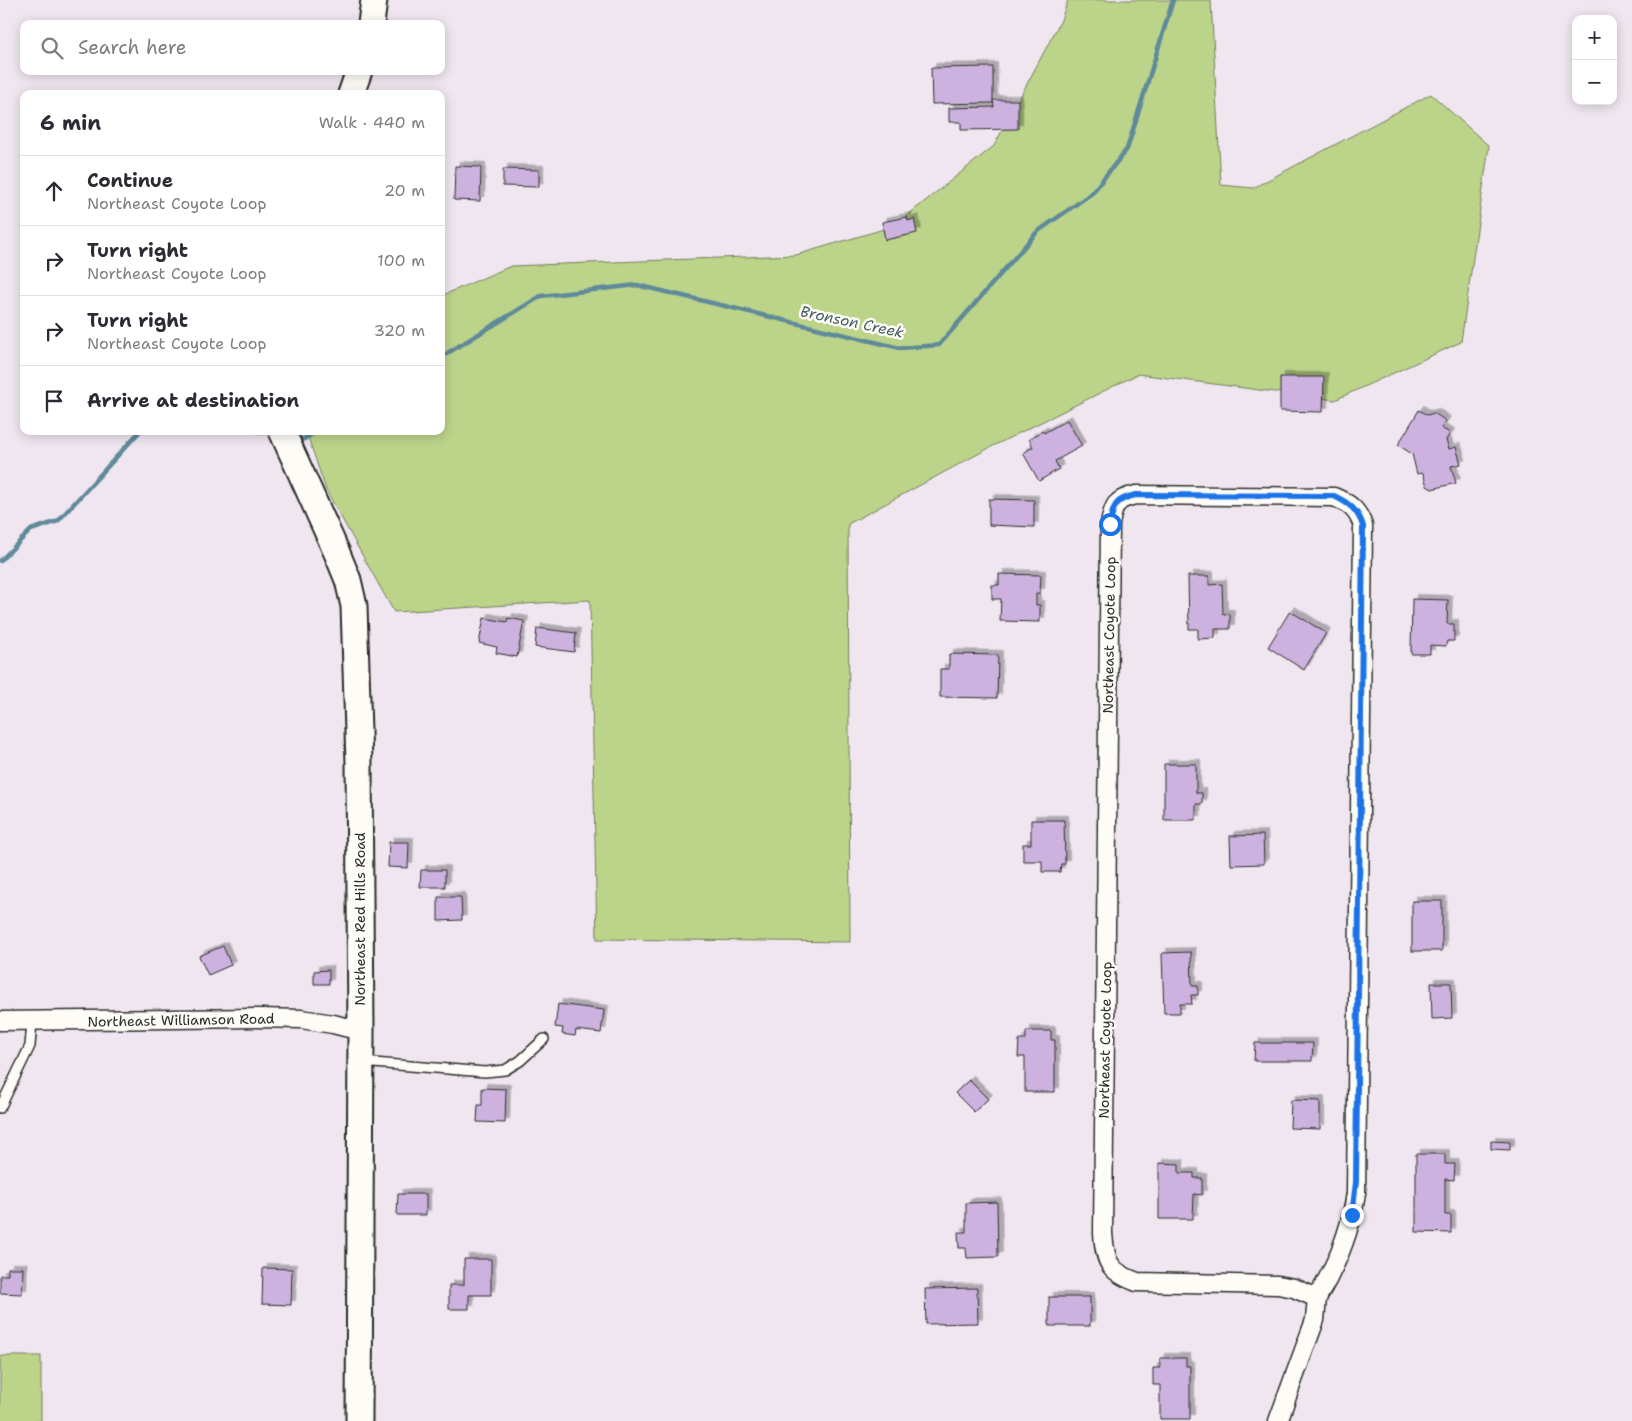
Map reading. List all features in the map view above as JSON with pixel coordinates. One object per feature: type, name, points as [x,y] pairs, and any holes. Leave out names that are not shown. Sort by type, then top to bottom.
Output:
[{"type":"street","points":[[372,20],[374,0]]},
{"type":"street","points":[[352,90],[358,75]]},
{"type":"street","name":"Northeast Red Hills Road","points":[[284,435],[348,580],[354,606],[359,762],[361,1031],[359,1421]]},
{"type":"street","name":"Northeast Coyote Loop","points":[[1278,1421],[1315,1320],[1318,1298],[1331,1275],[1348,1226],[1356,1187],[1363,526],[1360,515],[1352,506],[1334,496],[1136,495],[1124,498],[1117,503],[1112,513],[1110,524],[1102,1233],[1104,1251],[1109,1264],[1116,1272],[1137,1282],[1278,1285],[1294,1288],[1318,1298]]},
{"type":"street","name":"Northeast Williamson Road","points":[[0,1021],[258,1018],[333,1024],[361,1031]]},
{"type":"lane","points":[[0,1108],[30,1046],[32,1021]]},
{"type":"lane","points":[[361,1062],[485,1072],[506,1070],[520,1061],[544,1039]]},
{"type":"green space","points":[[1068,0],[1211,0],[1221,185],[1253,188],[1431,94],[1489,146],[1461,342],[1335,400],[1138,374],[991,447],[848,524],[850,942],[597,939],[590,600],[394,612],[326,490],[307,435],[445,435],[445,294],[511,266],[796,255],[894,226],[994,146],[1061,20]]},
{"type":"green space","points":[[0,1356],[41,1356],[41,1421],[0,1421]]},
{"type":"building","points":[[993,67],[993,103],[932,104],[931,68]]},
{"type":"building","points":[[993,100],[1018,100],[1018,129],[961,130],[961,122],[949,122],[949,108],[994,107]]},
{"type":"building","points":[[455,166],[481,167],[480,201],[454,200]]},
{"type":"building","points":[[503,169],[539,170],[539,187],[503,186]]},
{"type":"building","points":[[907,217],[908,221],[914,219],[917,233],[885,240],[882,222]]},
{"type":"building","points":[[1280,377],[1324,377],[1323,412],[1280,411]]},
{"type":"building","points":[[1419,410],[1427,415],[1434,413],[1446,421],[1441,428],[1450,433],[1446,440],[1449,449],[1456,447],[1461,464],[1451,466],[1456,483],[1432,489],[1427,486],[1423,473],[1417,474],[1412,454],[1398,445]]},
{"type":"building","points":[[1067,420],[1082,446],[1055,461],[1059,469],[1039,481],[1023,453],[1033,447],[1029,439]]},
{"type":"building","points":[[989,499],[1034,500],[1034,527],[989,525]]},
{"type":"building","points":[[999,574],[1041,575],[1040,593],[1036,593],[1036,605],[1040,605],[1040,622],[1000,621],[1001,599],[992,599],[992,585],[999,585]]},
{"type":"building","points":[[1188,576],[1209,576],[1209,585],[1222,584],[1223,614],[1230,614],[1230,629],[1215,629],[1215,638],[1198,639],[1198,629],[1189,629]]},
{"type":"building","points":[[1412,599],[1448,600],[1447,624],[1454,624],[1454,641],[1447,641],[1446,646],[1430,645],[1430,654],[1411,654]]},
{"type":"building","points":[[1290,611],[1326,633],[1304,670],[1268,647]]},
{"type":"building","points":[[484,618],[507,622],[508,618],[524,621],[517,657],[496,653],[497,647],[479,643]]},
{"type":"building","points":[[537,628],[576,633],[574,652],[535,647]]},
{"type":"building","points":[[949,654],[998,655],[997,698],[940,697],[940,669],[949,669]]},
{"type":"building","points":[[1164,764],[1196,764],[1196,793],[1202,793],[1202,804],[1196,804],[1196,820],[1164,820]]},
{"type":"building","points":[[1031,820],[1064,820],[1065,864],[1061,864],[1060,872],[1042,872],[1042,861],[1023,861],[1023,844],[1031,844]]},
{"type":"building","points":[[1263,835],[1264,864],[1231,865],[1230,836]]},
{"type":"building","points":[[389,842],[409,842],[408,868],[388,867]]},
{"type":"building","points":[[421,870],[445,870],[445,887],[420,887]]},
{"type":"building","points":[[438,897],[461,897],[462,920],[438,921]]},
{"type":"building","points":[[1412,901],[1442,901],[1442,951],[1412,951]]},
{"type":"building","points":[[223,946],[231,965],[208,975],[199,956]]},
{"type":"building","points":[[1191,952],[1192,986],[1198,986],[1198,995],[1191,995],[1192,1004],[1180,1004],[1180,1013],[1164,1013],[1162,953]]},
{"type":"building","points":[[329,970],[329,984],[314,984],[314,971]]},
{"type":"building","points":[[1431,983],[1451,983],[1452,1018],[1432,1019]]},
{"type":"building","points":[[558,1004],[604,1010],[601,1033],[576,1030],[575,1036],[562,1034],[563,1028],[555,1027]]},
{"type":"building","points":[[1026,1031],[1051,1031],[1051,1040],[1055,1040],[1055,1092],[1025,1092],[1025,1057],[1018,1057],[1019,1040],[1026,1040]]},
{"type":"building","points":[[1255,1043],[1313,1043],[1312,1061],[1254,1061]]},
{"type":"building","points":[[969,1080],[988,1099],[974,1112],[955,1093]]},
{"type":"building","points":[[482,1088],[506,1089],[505,1123],[477,1122],[478,1105],[482,1105]]},
{"type":"building","points":[[1291,1100],[1320,1101],[1320,1129],[1290,1128]]},
{"type":"building","points":[[1491,1141],[1510,1142],[1510,1150],[1491,1149]]},
{"type":"building","points":[[1416,1154],[1445,1154],[1445,1164],[1455,1164],[1454,1180],[1445,1179],[1445,1215],[1451,1215],[1451,1233],[1416,1232]]},
{"type":"building","points":[[1159,1163],[1179,1164],[1179,1173],[1194,1173],[1194,1178],[1202,1178],[1202,1195],[1194,1194],[1193,1219],[1159,1219]]},
{"type":"building","points":[[398,1194],[426,1194],[426,1215],[397,1215]]},
{"type":"building","points":[[997,1202],[998,1257],[967,1258],[966,1248],[959,1248],[958,1232],[966,1232],[966,1203]]},
{"type":"building","points":[[464,1259],[491,1259],[491,1295],[469,1295],[469,1309],[449,1309],[449,1285],[464,1285]]},
{"type":"building","points":[[8,1268],[23,1268],[22,1294],[0,1293],[0,1275],[8,1275]]},
{"type":"building","points":[[263,1268],[292,1269],[291,1305],[262,1304]]},
{"type":"building","points":[[977,1288],[978,1323],[926,1324],[925,1289]]},
{"type":"building","points":[[1049,1297],[1090,1297],[1090,1326],[1049,1326]]},
{"type":"building","points":[[1160,1358],[1186,1358],[1186,1366],[1190,1366],[1190,1419],[1160,1419],[1160,1385],[1153,1385],[1153,1368],[1160,1368]]},
{"type":"waterway","name":"Bronson Creek","points":[[445,355],[541,296],[637,285],[900,348],[939,345],[1037,232],[1092,193],[1127,149],[1173,0]]},
{"type":"waterway","name":"Bronson Creek","points":[[0,561],[31,530],[58,521],[136,435]]},
{"type":"waterway","name":"Bronson Creek","points":[[293,437],[304,439],[310,435]]},
{"type":"route","points":[[1110,524],[1112,513],[1117,503],[1124,498],[1136,495],[1334,496],[1344,500],[1360,515],[1363,526],[1356,1193],[1352,1215]]}]
